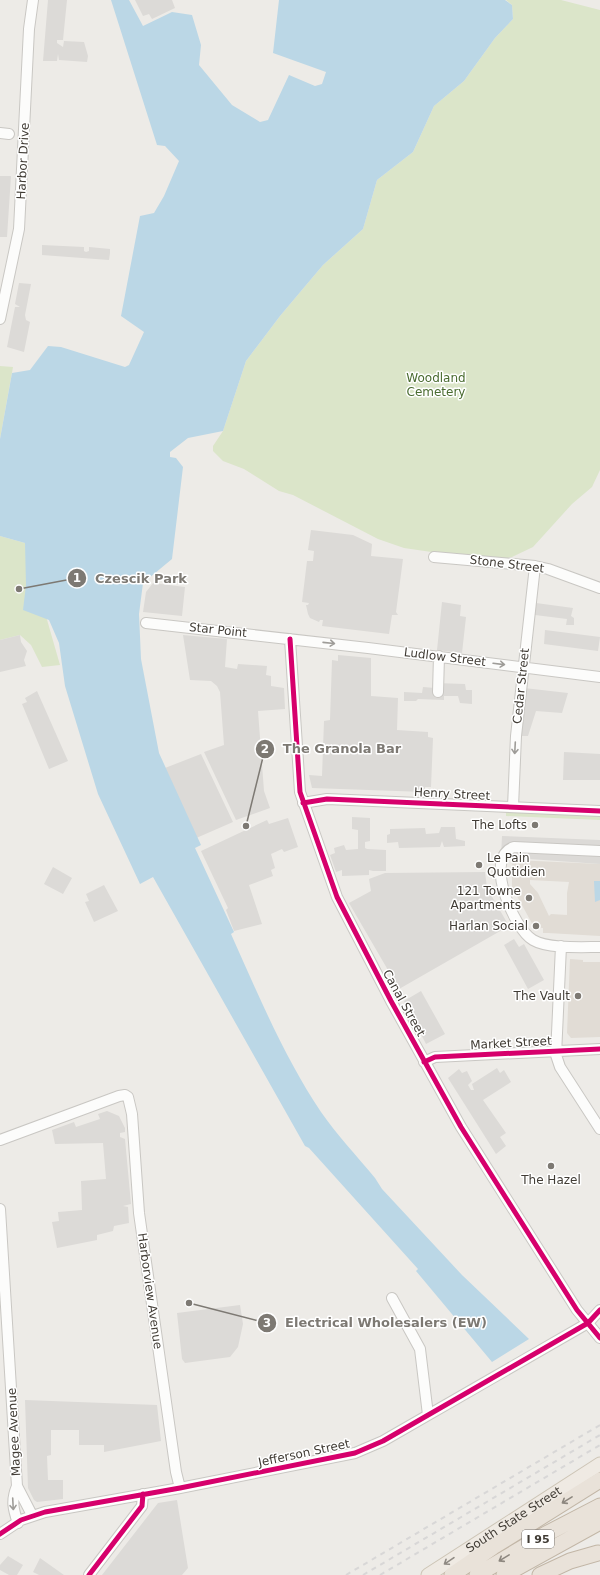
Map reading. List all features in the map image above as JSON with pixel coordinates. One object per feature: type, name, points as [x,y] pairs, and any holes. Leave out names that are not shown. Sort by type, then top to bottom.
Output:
[{"type":"highway","points":[[452,1575],[493,1547],[600,1480]]},
{"type":"highway","name":"I 95","points":[[477,1575],[535,1540],[600,1506]]},
{"type":"highway","name":"I 95","points":[[504,1575],[600,1522]]},
{"type":"highway","points":[[540,1575],[570,1562],[599,1552]]},
{"type":"main road","name":"South State Street","points":[[428,1575],[600,1464]]},
{"type":"main road","points":[[554,1575],[599,1552]]},
{"type":"street","name":"Harbor Drive","points":[[0,319],[19,229],[30,29],[33,0]]},
{"type":"street","name":"Stone Street","points":[[434,557],[535,566],[548,569],[600,588]]},
{"type":"street","name":"Cedar Street","points":[[512,807],[516,736],[535,566]]},
{"type":"street","name":"Star Point","points":[[146,623],[290,639]]},
{"type":"street","name":"Ludlow Street","points":[[290,639],[439,656],[600,677]]},
{"type":"street","name":"Canal Street","points":[[290,639],[299,780],[303,803],[337,897],[391,1001],[465,1134],[577,1310],[600,1338]]},
{"type":"street","points":[[438,692],[439,656]]},
{"type":"street","name":"Henry Street","points":[[303,803],[327,799],[600,811]]},
{"type":"street","points":[[600,851],[514,847],[509,849],[504,854],[501,883],[505,896],[522,928],[532,939],[547,944],[561,946],[600,947]]},
{"type":"street","points":[[561,946],[555,1051],[560,1067],[600,1129]]},
{"type":"street","name":"Market Street","points":[[424,1062],[435,1057],[600,1049]]},
{"type":"street","name":"Harborview Avenue","points":[[0,1140],[125,1094],[128,1097],[132,1114],[139,1213],[176,1476],[180,1488]]},
{"type":"street","name":"Magee Avenue","points":[[0,1209],[17,1486],[12,1500],[13,1509],[18,1523]]},
{"type":"street","points":[[392,1298],[420,1349],[428,1415]]},
{"type":"street","points":[[588,1323],[600,1310]]},
{"type":"street","points":[[588,1323],[600,1322]]},
{"type":"street","name":"Jefferson Street","points":[[0,1534],[32,1515],[180,1488],[355,1453],[383,1441],[588,1323]]},
{"type":"street","name":"Magee Avenue","points":[[17,1486],[32,1515]]},
{"type":"street","points":[[89,1575],[142,1506],[143,1494]]},
{"type":"shaded area","points":[[48,0],[67,0],[63,40],[57,40],[57,43],[63,47],[64,41],[84,42],[88,56],[87,62],[59,60],[58,54],[57,61],[43,61]]},
{"type":"shaded area","points":[[135,0],[172,0],[175,8],[152,19],[149,14],[143,16]]},
{"type":"shaded area","points":[[0,176],[11,176],[7,237],[0,237]]},
{"type":"shaded area","points":[[42,245],[84,247],[84,251],[86,252],[89,251],[89,247],[110,249],[109,260],[42,255]]},
{"type":"shaded area","points":[[19,283],[31,284],[25,315],[26,320],[30,322],[24,352],[7,347],[15,307],[20,307],[15,304]]},
{"type":"shaded area","points":[[311,530],[353,535],[372,544],[371,556],[403,559],[396,612],[398,615],[392,615],[389,634],[322,626],[323,620],[320,620],[319,622],[310,618],[306,605],[309,603],[302,602],[307,561],[313,561],[314,551],[308,550]]},
{"type":"shaded area","points":[[153,583],[185,587],[182,616],[143,612],[146,592]]},
{"type":"shaded area","points":[[442,602],[461,605],[460,616],[466,617],[462,653],[437,650]]},
{"type":"shaded area","points":[[536,603],[573,608],[571,616],[574,618],[574,625],[566,625],[567,619],[535,615]]},
{"type":"shaded area","points":[[545,630],[600,637],[598,651],[544,644]]},
{"type":"shaded area","points":[[20,635],[21,642],[27,651],[24,660],[26,666],[0,672],[0,640]]},
{"type":"shaded area","points":[[183,635],[227,639],[225,667],[237,669],[238,664],[267,666],[266,675],[271,676],[271,686],[284,688],[285,709],[258,711],[264,791],[270,808],[236,820],[204,752],[224,745],[220,692],[217,686],[211,681],[190,680]]},
{"type":"shaded area","points":[[338,655],[371,658],[371,696],[398,698],[397,730],[428,732],[428,737],[433,738],[431,787],[425,787],[425,792],[312,788],[309,775],[322,776],[324,721],[330,720],[332,660],[338,661]]},
{"type":"shaded area","points":[[435,683],[465,684],[466,690],[472,690],[472,704],[460,703],[458,696],[444,696],[444,700],[418,699],[416,701],[404,701],[404,692],[422,693],[423,687],[435,688]]},
{"type":"shaded area","points":[[524,688],[568,693],[562,713],[536,711],[528,736],[520,736]]},
{"type":"shaded area","points":[[37,691],[68,761],[49,769],[22,704],[27,702],[25,698]]},
{"type":"shaded area","points":[[564,752],[600,754],[600,780],[563,780]]},
{"type":"shaded area","points":[[201,754],[233,822],[194,839],[165,768]]},
{"type":"shaded area","points":[[352,817],[370,818],[370,841],[365,842],[365,848],[386,850],[386,871],[369,870],[369,875],[342,876],[342,870],[336,872],[330,855],[335,853],[334,848],[344,845],[346,850],[358,849],[358,830],[352,829]]},
{"type":"shaded area","points":[[288,818],[298,847],[284,852],[282,849],[271,854],[275,868],[271,870],[273,876],[249,885],[262,924],[234,931],[226,910],[228,908],[201,851],[267,820],[269,824]]},
{"type":"shaded area","points":[[441,827],[455,827],[456,839],[465,841],[465,846],[444,847],[442,841],[440,847],[399,848],[398,842],[387,843],[387,835],[390,834],[390,829],[425,828],[426,834],[439,833]]},
{"type":"shaded area","points":[[502,836],[600,840],[600,864],[501,857]]},
{"type":"shaded area","name":"121 Towne Apartments","points":[[514,860],[600,864],[600,936],[543,933],[543,928],[534,927],[512,887],[512,865]],"holes":[[[530,880],[569,882],[567,893],[567,915],[551,914],[549,916],[538,893],[530,884]]]},
{"type":"shaded area","points":[[53,867],[72,878],[63,894],[44,884]]},
{"type":"shaded area","points":[[485,872],[487,888],[509,926],[399,989],[349,903],[371,891],[369,879],[385,873]]},
{"type":"shaded area","points":[[104,885],[118,911],[94,922],[85,902],[89,901],[86,894]]},
{"type":"shaded area","points":[[514,939],[519,947],[524,944],[544,980],[528,989],[504,945]]},
{"type":"shaded area","name":"The Vault","points":[[570,959],[583,960],[583,962],[600,962],[600,1037],[571,1038],[567,1033]]},
{"type":"shaded area","points":[[421,991],[445,1034],[426,1044],[404,1001]]},
{"type":"shaded area","points":[[497,1068],[500,1073],[504,1070],[511,1082],[483,1100],[506,1133],[500,1137],[506,1146],[496,1154],[448,1078],[459,1069],[462,1073],[467,1071],[472,1081],[468,1085],[471,1090],[474,1090],[472,1084]]},
{"type":"shaded area","points":[[107,1111],[119,1116],[125,1128],[125,1132],[120,1133],[120,1137],[125,1139],[131,1204],[123,1206],[128,1207],[129,1223],[114,1226],[113,1231],[97,1235],[97,1240],[57,1248],[52,1222],[59,1221],[58,1212],[82,1210],[81,1181],[106,1179],[103,1143],[55,1144],[52,1130],[74,1122],[76,1127],[100,1119],[98,1114]]},
{"type":"shaded area","points":[[240,1305],[243,1324],[238,1347],[230,1357],[185,1363],[182,1359],[177,1313]]},
{"type":"shaded area","points":[[25,1400],[157,1405],[161,1441],[104,1452],[104,1445],[79,1445],[79,1430],[51,1430],[51,1455],[47,1456],[48,1480],[63,1480],[63,1499],[37,1502],[34,1500],[28,1488]]},
{"type":"shaded area","points":[[177,1500],[188,1568],[182,1575],[102,1575],[158,1503]]},
{"type":"shaded area","points":[[8,1556],[23,1565],[17,1575],[9,1575],[0,1570],[0,1565]]},
{"type":"shaded area","points":[[40,1558],[64,1575],[39,1575],[33,1572]]},
{"type":"green space","name":"Woodland Cemetery","points":[[506,0],[561,0],[600,10],[600,470],[592,487],[572,504],[533,547],[512,557],[493,561],[404,548],[378,539],[293,495],[279,491],[244,469],[223,461],[213,451],[213,446],[223,431],[246,361],[280,316],[323,265],[363,229],[377,180],[413,152],[434,106],[464,81],[495,38],[513,19],[512,5]]},
{"type":"green space","points":[[0,366],[13,367],[0,439]]},
{"type":"green space","points":[[0,536],[25,543],[60,665],[42,667],[31,645],[20,635],[0,640]]},
{"type":"green space","points":[[506,811],[600,815],[600,820],[506,816]]},
{"type":"water","points":[[111,0],[129,0],[143,26],[172,12],[192,15],[201,45],[199,65],[232,105],[260,122],[268,120],[289,75],[315,86],[322,84],[326,72],[273,53],[279,0],[505,0],[512,5],[513,19],[495,38],[464,81],[434,106],[413,152],[377,180],[363,229],[323,265],[280,316],[246,361],[223,431],[188,438],[170,452],[170,457],[176,458],[183,467],[172,559],[143,583],[139,614],[141,659],[159,753],[201,845],[195,848],[234,932],[231,934],[272,1025],[295,1069],[327,1121],[375,1178],[382,1189],[462,1275],[529,1339],[492,1362],[416,1271],[418,1269],[309,1148],[305,1146],[153,877],[140,884],[98,794],[65,686],[59,643],[49,620],[23,610],[26,585],[25,543],[0,536],[0,439],[12,373],[30,370],[48,346],[61,347],[125,367],[129,365],[144,332],[121,316],[140,216],[154,213],[164,196],[179,161],[165,146],[157,145]]},
{"type":"water","points":[[594,881],[600,881],[600,900],[595,902]]},
{"type":"railway","points":[[346,1575],[600,1425]]},
{"type":"railway","points":[[363,1575],[600,1435]]},
{"type":"railway","points":[[380,1575],[600,1445]]},
{"type":"cycle path","points":[[290,639],[300,792],[337,897],[391,1001],[461,1127],[577,1310],[600,1338]]},
{"type":"cycle path","points":[[303,803],[327,799],[600,811]]},
{"type":"cycle path","points":[[424,1062],[435,1057],[600,1049]]},
{"type":"cycle path","points":[[0,1534],[21,1520],[45,1512],[180,1488],[355,1453],[383,1441],[588,1323],[600,1310]]},
{"type":"cycle path","points":[[89,1575],[142,1506],[143,1494]]},
{"type":"place","name":"Czescik Park","points":[[19,589]]},
{"type":"place","name":"The Lofts","points":[[535,825]]},
{"type":"place","name":"The Granola Bar","points":[[246,826]]},
{"type":"place","name":"Le Pain Quotidien","points":[[479,865]]},
{"type":"place","name":"121 Towne Apartments","points":[[529,898]]},
{"type":"place","name":"Harlan Social","points":[[536,926]]},
{"type":"place","name":"The Vault","points":[[578,996]]},
{"type":"place","name":"The Hazel","points":[[551,1166]]},
{"type":"place","name":"Electrical Wholesalers (EW)","points":[[189,1303]]}]
